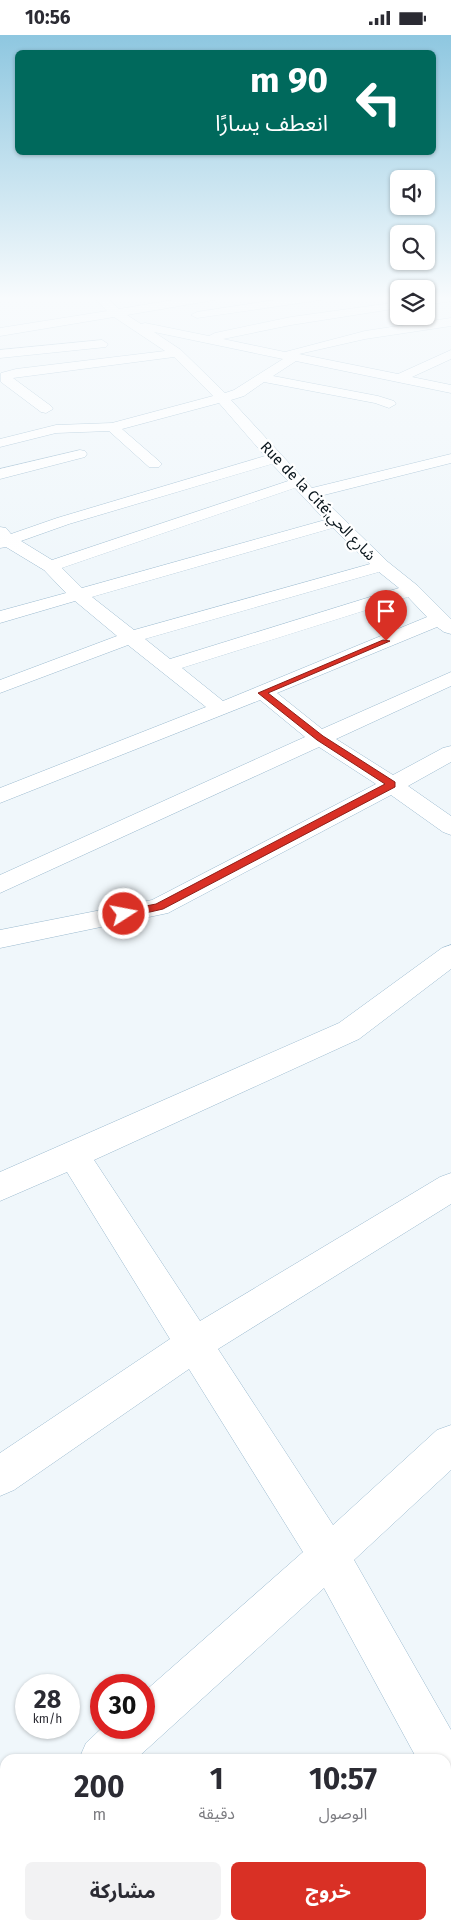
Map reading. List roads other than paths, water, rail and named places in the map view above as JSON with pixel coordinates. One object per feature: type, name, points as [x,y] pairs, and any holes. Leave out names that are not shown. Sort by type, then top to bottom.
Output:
[{"type":"street","points":[[13,384],[46,409]]},
{"type":"street","name":"Rue de la Cité;شارع الحي","points":[[208,384],[336,522],[382,566],[412,590],[445,623]]},
{"type":"street","points":[[0,443],[56,429],[112,427],[239,393],[252,384]]},
{"type":"street","points":[[296,384],[389,404]]},
{"type":"street","points":[[331,391],[341,384]]},
{"type":"street","points":[[427,384],[451,389]]},
{"type":"street","points":[[112,427],[154,465]]},
{"type":"street","points":[[0,474],[80,454]]},
{"type":"street","points":[[2,538],[275,458]]},
{"type":"street","points":[[50,566],[304,488],[451,458]]},
{"type":"street","points":[[0,617],[336,522]]},
{"type":"street","points":[[2,538],[50,566],[77,594],[221,709]]},
{"type":"street","points":[[0,687],[131,637],[382,566]]},
{"type":"street","points":[[166,666],[412,590]]},
{"type":"street","points":[[0,796],[445,623]]},
{"type":"street","points":[[0,885],[451,678]]},
{"type":"street","points":[[262,693],[320,738],[392,785],[451,827]]},
{"type":"street","points":[[0,939],[159,907],[451,753]]},
{"type":"street","points":[[0,1187],[349,1031],[451,955]]},
{"type":"street","points":[[73,1155],[330,1556],[439,1754]]},
{"type":"street","points":[[0,1476],[194,1344],[447,1196]]},
{"type":"street","points":[[155,1711],[330,1556],[451,1444]]},
{"type":"street","points":[[107,1754],[124,1739]]}]
